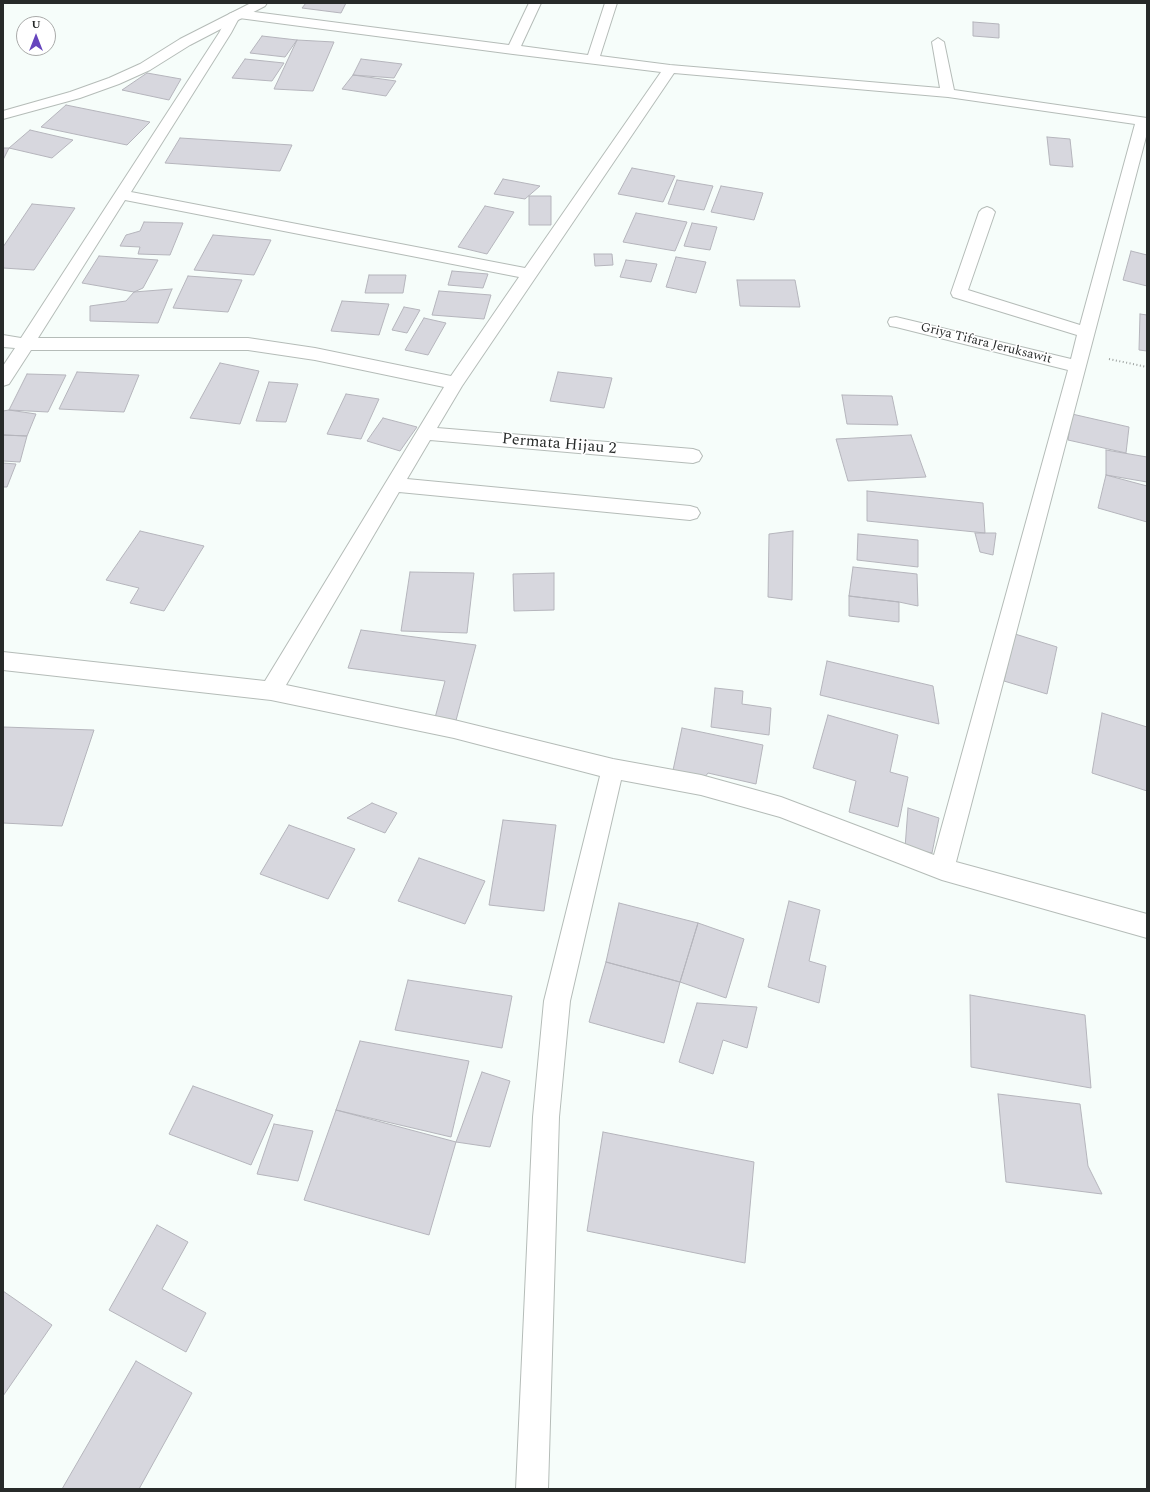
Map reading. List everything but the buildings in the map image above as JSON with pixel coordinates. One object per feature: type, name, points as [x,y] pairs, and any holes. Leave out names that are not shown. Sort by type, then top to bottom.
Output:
[{"type":"street","points":[[3,115],[75,95],[114,81],[145,66],[260,3]]},
{"type":"street","points":[[512,50],[535,3]]},
{"type":"street","points":[[593,58],[611,3]]},
{"type":"street","points":[[236,16],[512,50],[593,58],[670,69],[948,93],[1145,122],[1086,332],[942,869]]},
{"type":"street","points":[[3,380],[236,16]]},
{"type":"street","points":[[938,42],[948,93]]},
{"type":"street","points":[[271,691],[455,383],[528,274],[670,69]]},
{"type":"street","points":[[121,195],[528,274]]},
{"type":"street","points":[[987,212],[959,293],[1086,332]]},
{"type":"street","name":"Griya Tifara Jeruksawit","points":[[896,322],[1079,359]]},
{"type":"street","points":[[3,341],[26,344],[248,344],[322,355],[455,383]]},
{"type":"street","name":"Permata Hijau 2","points":[[424,433],[693,456]]},
{"type":"street","points":[[394,485],[690,513]]},
{"type":"street","points":[[3,661],[271,691],[454,729],[614,769],[693,783],[781,807],[942,869],[1147,926]]},
{"type":"street","points":[[532,1489],[546,1117],[557,1001],[614,769]]},
{"type":"path","points":[[1079,359],[1147,368]]}]
